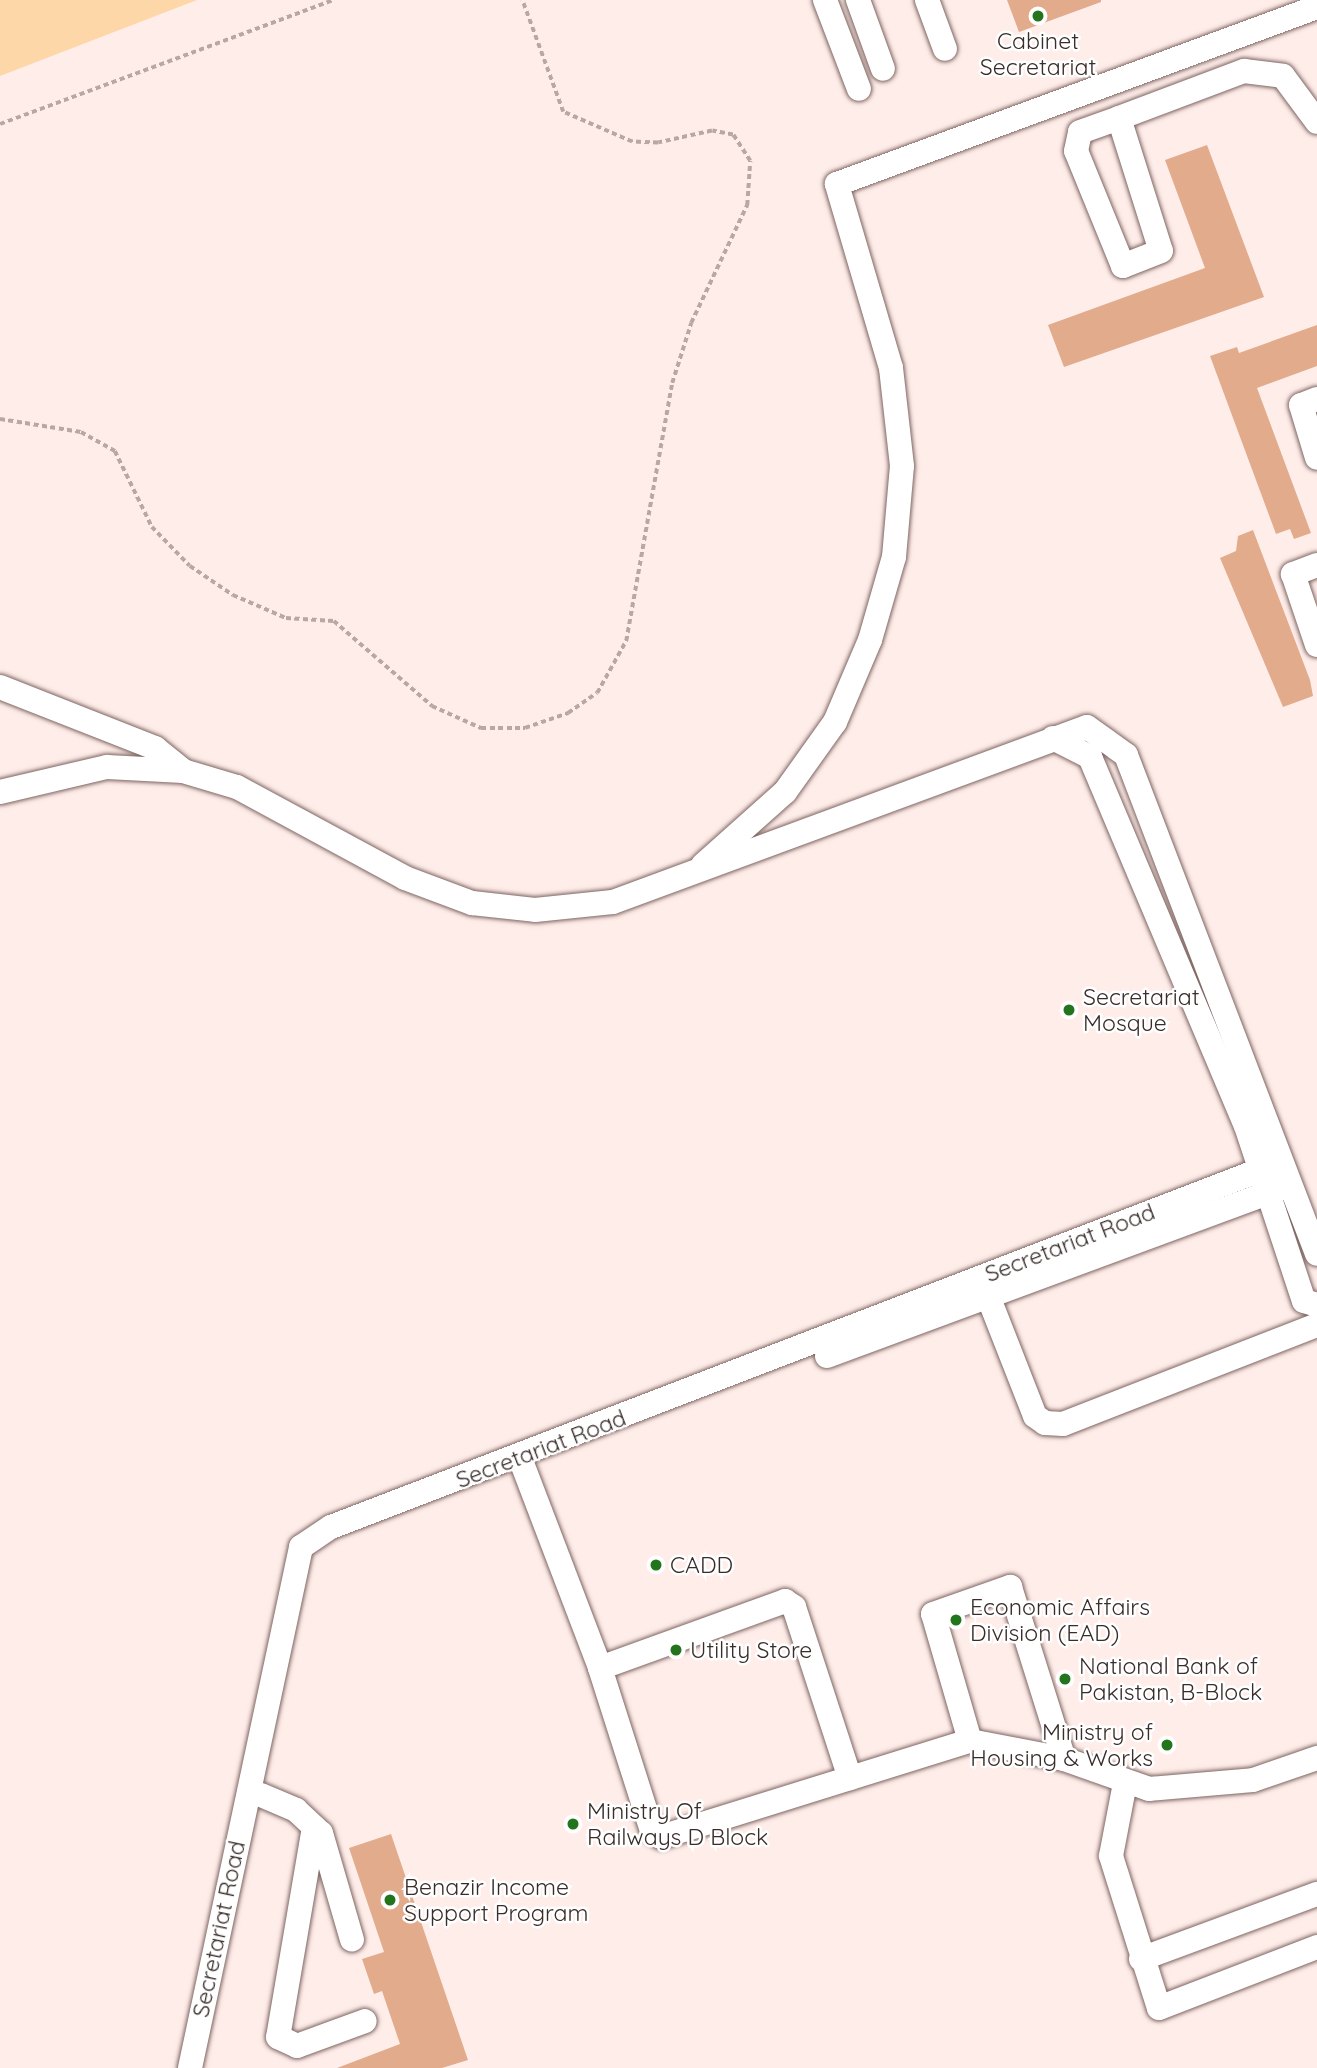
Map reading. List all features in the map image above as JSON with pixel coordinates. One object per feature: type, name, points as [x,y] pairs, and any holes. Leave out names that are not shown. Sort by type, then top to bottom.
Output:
[{"type":"street","points":[[825,0],[859,89]]},
{"type":"street","points":[[858,0],[883,69]]},
{"type":"street","points":[[927,0],[945,49]]},
{"type":"street","points":[[692,875],[785,792],[835,722],[870,640],[894,557],[902,466],[891,368],[837,184],[1317,7]]},
{"type":"street","points":[[1119,118],[1161,251],[1123,266],[1076,151],[1080,132],[1244,71],[1283,76],[1317,122]]},
{"type":"street","points":[[1317,399],[1301,405],[1317,458]]},
{"type":"street","points":[[1317,565],[1293,574],[1317,645]]},
{"type":"street","points":[[0,687],[155,748],[183,771]]},
{"type":"street","points":[[0,792],[107,767],[183,771],[237,787],[405,878],[472,903],[535,910],[613,902],[1087,727],[1126,755],[1280,1189],[1304,1301],[1317,1305]]},
{"type":"street","points":[[1053,738],[1090,757],[1271,1165]]},
{"type":"street","name":"Secretariat Road","points":[[204,2068],[305,1582],[322,1547],[522,1463],[1271,1165]]},
{"type":"street","points":[[1280,1189],[1317,1254]]},
{"type":"street","name":"Secretariat Road","points":[[190,2068],[301,1547],[331,1527],[522,1463],[1280,1189]]},
{"type":"street","points":[[988,1296],[1035,1416],[1045,1423],[1063,1424],[1317,1325]]},
{"type":"street","points":[[522,1463],[600,1668],[652,1831],[661,1837],[970,1741],[1064,1759],[1125,1783],[1200,1788],[1253,1780],[1317,1758]]},
{"type":"street","points":[[970,1741],[933,1614],[1010,1587],[1064,1759]]},
{"type":"street","points":[[600,1668],[785,1601],[794,1607],[850,1778]]},
{"type":"street","points":[[1125,1783],[1111,1856],[1141,1959],[1159,2008],[1317,1947]]},
{"type":"street","points":[[261,1795],[296,1810],[314,1827],[352,1940]]},
{"type":"street","points":[[314,1827],[278,2037],[297,2046],[365,2021]]},
{"type":"street","points":[[1141,1959],[1317,1894]]},
{"type":"path","points":[[0,124],[334,0]]},
{"type":"path","points":[[0,419],[81,432],[115,451],[152,527],[190,566],[233,595],[286,618],[334,621],[432,706],[481,728],[525,728],[568,713],[597,693],[626,641],[672,383],[691,323],[747,205],[751,171],[733,135],[712,131],[658,143],[632,142],[563,112],[522,0]]},
{"type":"shaded area","points":[[0,0],[197,0],[0,76]]},
{"type":"building","name":"Cabinet Secretariat","points":[[1007,0],[1101,0],[1101,2],[1019,32]]},
{"type":"building","points":[[1207,145],[1264,297],[1064,367],[1048,325],[1205,268],[1165,160]]},
{"type":"building","points":[[1317,325],[1317,366],[1257,388],[1311,533],[1294,539],[1290,529],[1276,534],[1210,356],[1237,347],[1239,353]]},
{"type":"building","points":[[1253,530],[1310,680],[1313,696],[1283,707],[1220,558],[1236,551],[1238,536]]},
{"type":"building","name":"Benazir Income Support Program","points":[[391,1834],[468,2060],[442,2068],[337,2068],[400,2044],[382,1991],[374,1994],[362,1959],[384,1952],[349,1848]]},
{"type":"place","name":"Cabinet Secretariat","points":[[1038,16]]},
{"type":"place","name":"Secretariat Mosque","points":[[1069,1010]]},
{"type":"place","name":"CADD","points":[[656,1565]]},
{"type":"place","name":"Economic Affairs Division (EAD)","points":[[956,1620]]},
{"type":"place","name":"Utility Store","points":[[676,1650]]},
{"type":"place","name":"National Bank of Pakistan, B-Block","points":[[1065,1679]]},
{"type":"place","name":"Ministry of Housing & Works","points":[[1167,1745]]},
{"type":"place","name":"Ministry Of Railways D Block","points":[[573,1824]]},
{"type":"place","name":"Benazir Income Support Program","points":[[390,1900]]}]
